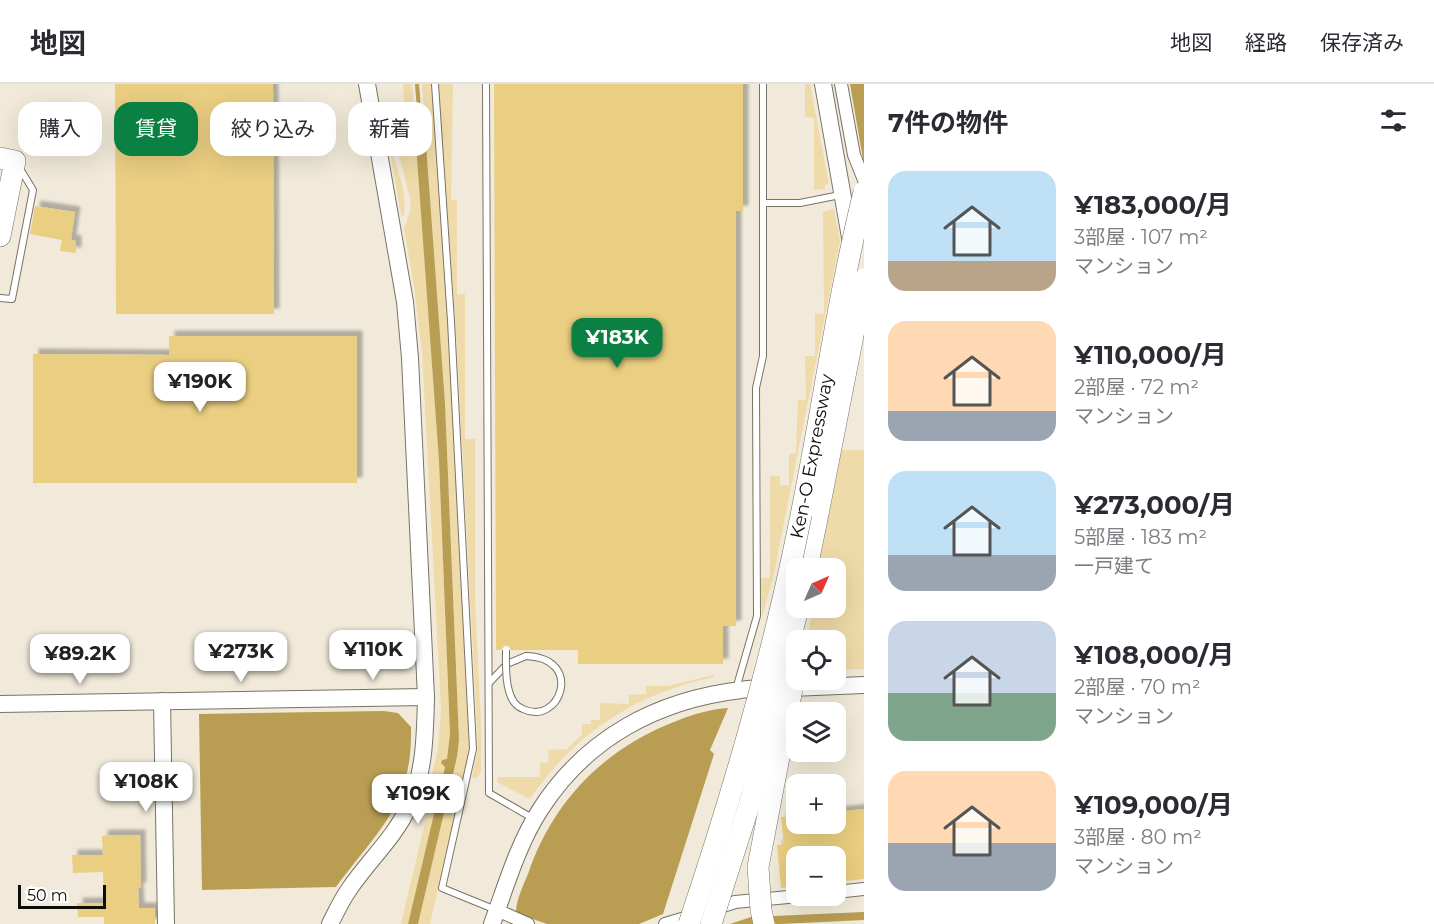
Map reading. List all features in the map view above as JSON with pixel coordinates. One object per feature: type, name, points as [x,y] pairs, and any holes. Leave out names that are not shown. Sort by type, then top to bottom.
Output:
[{"type":"highway","points":[[0,236],[8,160]]},
{"type":"highway","name":"Ken-O Expressway","points":[[689,924],[732,793],[763,683],[797,534],[828,365],[864,192]]},
{"type":"highway","name":"Ken-O Expressway","points":[[811,558],[864,279]]},
{"type":"highway","points":[[711,924],[751,799],[796,618]]},
{"type":"highway","points":[[764,924],[760,910],[758,867],[791,690]]},
{"type":"highway","points":[[676,924],[713,827],[732,793]]},
{"type":"street","points":[[330,924],[350,887],[383,847],[409,806],[420,772],[425,739],[426,698],[410,358],[405,302],[368,84]]},
{"type":"street","points":[[823,84],[864,312]]},
{"type":"street","points":[[841,84],[854,155],[864,180]]},
{"type":"street","points":[[528,924],[495,917],[525,838],[535,819],[561,782],[598,746],[619,731],[662,708],[693,698],[735,690],[864,685]]},
{"type":"street","points":[[0,704],[426,698]]},
{"type":"street","points":[[162,701],[166,924]]},
{"type":"street","points":[[846,891],[864,889]]},
{"type":"street","points":[[665,924],[735,902],[786,897]]},
{"type":"lane","points":[[435,84],[451,321],[473,749],[442,888],[495,917]]},
{"type":"lane","points":[[486,84],[489,793],[535,819]]},
{"type":"lane","points":[[735,690],[757,616],[756,388],[763,356],[763,84]]},
{"type":"lane","points":[[0,298],[12,300],[33,190],[8,160]]},
{"type":"lane","points":[[763,203],[800,203],[842,195]]},
{"type":"lane","points":[[489,683],[507,664],[526,656],[540,656],[557,668],[561,676],[560,694],[549,708],[529,712],[522,709],[512,699],[506,675],[506,650]]},
{"type":"shaded area","points":[[403,84],[412,84],[413,102],[404,102]]},
{"type":"shaded area","points":[[422,84],[431,84],[449,334],[469,750],[430,924],[418,924],[459,740],[445,403],[427,156],[432,156],[432,102],[423,102]]},
{"type":"shaded area","points":[[438,84],[453,84],[451,200],[457,200],[457,294],[465,294],[465,439],[475,439],[475,598],[481,724],[481,772],[477,778],[472,777],[478,748],[456,330]]},
{"type":"shaded area","points":[[805,84],[810,84],[829,184],[825,185],[825,189],[814,190],[814,118],[805,117]]},
{"type":"shaded area","points":[[850,84],[864,84],[864,165]]},
{"type":"shaded area","points":[[391,156],[393,156],[403,191],[405,207],[404,216],[401,215]]},
{"type":"shaded area","points":[[399,156],[417,156],[439,461],[450,734],[447,759],[442,760],[441,763],[445,766],[408,924],[401,924],[431,797],[427,795],[438,749],[441,708],[422,352],[404,228],[411,209]]},
{"type":"shaded area","points":[[417,156],[427,156],[445,403],[459,740],[418,924],[408,924],[445,767],[441,763],[442,760],[447,759],[450,734],[439,461]]},
{"type":"shaded area","points":[[834,209],[840,241],[774,573],[762,617],[760,578],[770,578],[770,476],[780,476],[780,485],[789,485],[789,454],[796,453],[798,400],[806,400],[805,356],[815,356],[815,314],[824,314],[823,212]]},
{"type":"shaded area","points":[[841,450],[864,450],[864,669],[846,670],[846,630],[809,630],[811,618],[846,618],[846,558],[821,558]]},
{"type":"shaded area","points":[[713,675],[715,677],[659,694],[610,719],[567,754],[530,799],[497,782],[498,777],[540,777],[540,763],[549,762],[548,750],[567,749],[582,734],[582,724],[591,724],[591,720],[600,720],[600,703],[629,704],[629,695],[646,694],[646,686],[668,686]]},
{"type":"shaded area","points":[[728,708],[710,750],[714,754],[663,914],[639,924],[547,924],[516,913],[520,893],[539,847],[552,823],[586,779],[628,745],[653,731],[697,714]]},
{"type":"shaded area","points":[[384,711],[398,713],[411,727],[406,777],[390,815],[336,887],[202,890],[199,714]]},
{"type":"shaded area","points":[[864,912],[864,920],[730,924],[751,917]]},
{"type":"building","points":[[115,84],[273,84],[273,102],[210,102],[210,156],[273,156],[274,314],[116,314],[115,156],[198,156],[198,102],[115,102]]},
{"type":"building","points":[[494,84],[743,84],[743,211],[736,211],[736,626],[723,626],[723,664],[578,664],[578,650],[511,650],[505,645],[501,650],[496,650]]},
{"type":"building","points":[[35,206],[75,212],[71,240],[76,241],[76,253],[60,251],[62,240],[30,234]]},
{"type":"building","points":[[169,336],[357,336],[357,483],[33,483],[33,354],[169,355]]},
{"type":"building","points":[[864,809],[864,879],[846,881],[846,846],[786,846],[786,887],[781,888],[777,845],[784,844],[781,817],[786,817],[786,834],[846,834],[846,811]]},
{"type":"building","points":[[140,835],[139,908],[155,908],[155,924],[104,924],[104,917],[78,917],[77,903],[104,903],[103,872],[73,873],[72,855],[103,855],[102,836]]},
{"type":"waterway","points":[[417,84],[418,102]]}]
